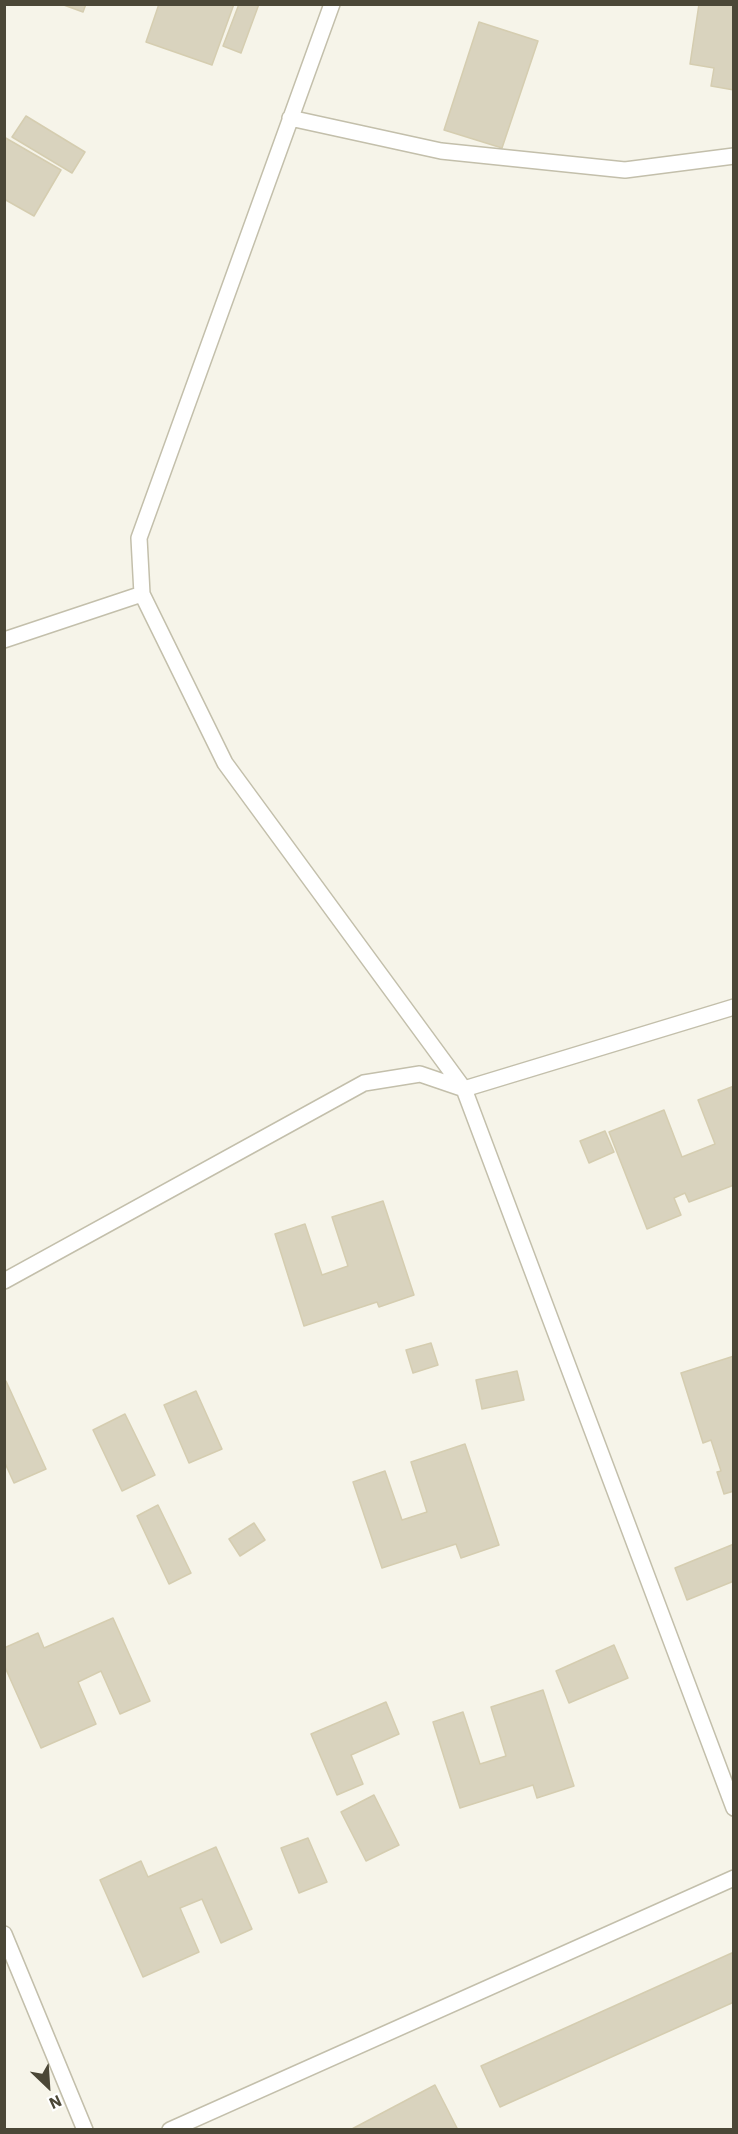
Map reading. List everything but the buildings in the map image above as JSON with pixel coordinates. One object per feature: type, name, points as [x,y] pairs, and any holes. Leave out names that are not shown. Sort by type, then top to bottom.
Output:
[{"type":"lane","points":[[332,4],[139,538],[141,594],[225,763],[464,1089],[734,1808]]},
{"type":"lane","points":[[290,118],[441,151],[625,170],[734,156]]},
{"type":"lane","points":[[4,640],[141,594]]},
{"type":"lane","points":[[4,1281],[364,1083],[420,1074],[464,1089],[734,1007]]},
{"type":"lane","points":[[170,2130],[734,1878]]},
{"type":"lane","points":[[4,1934],[85,2130]]}]
